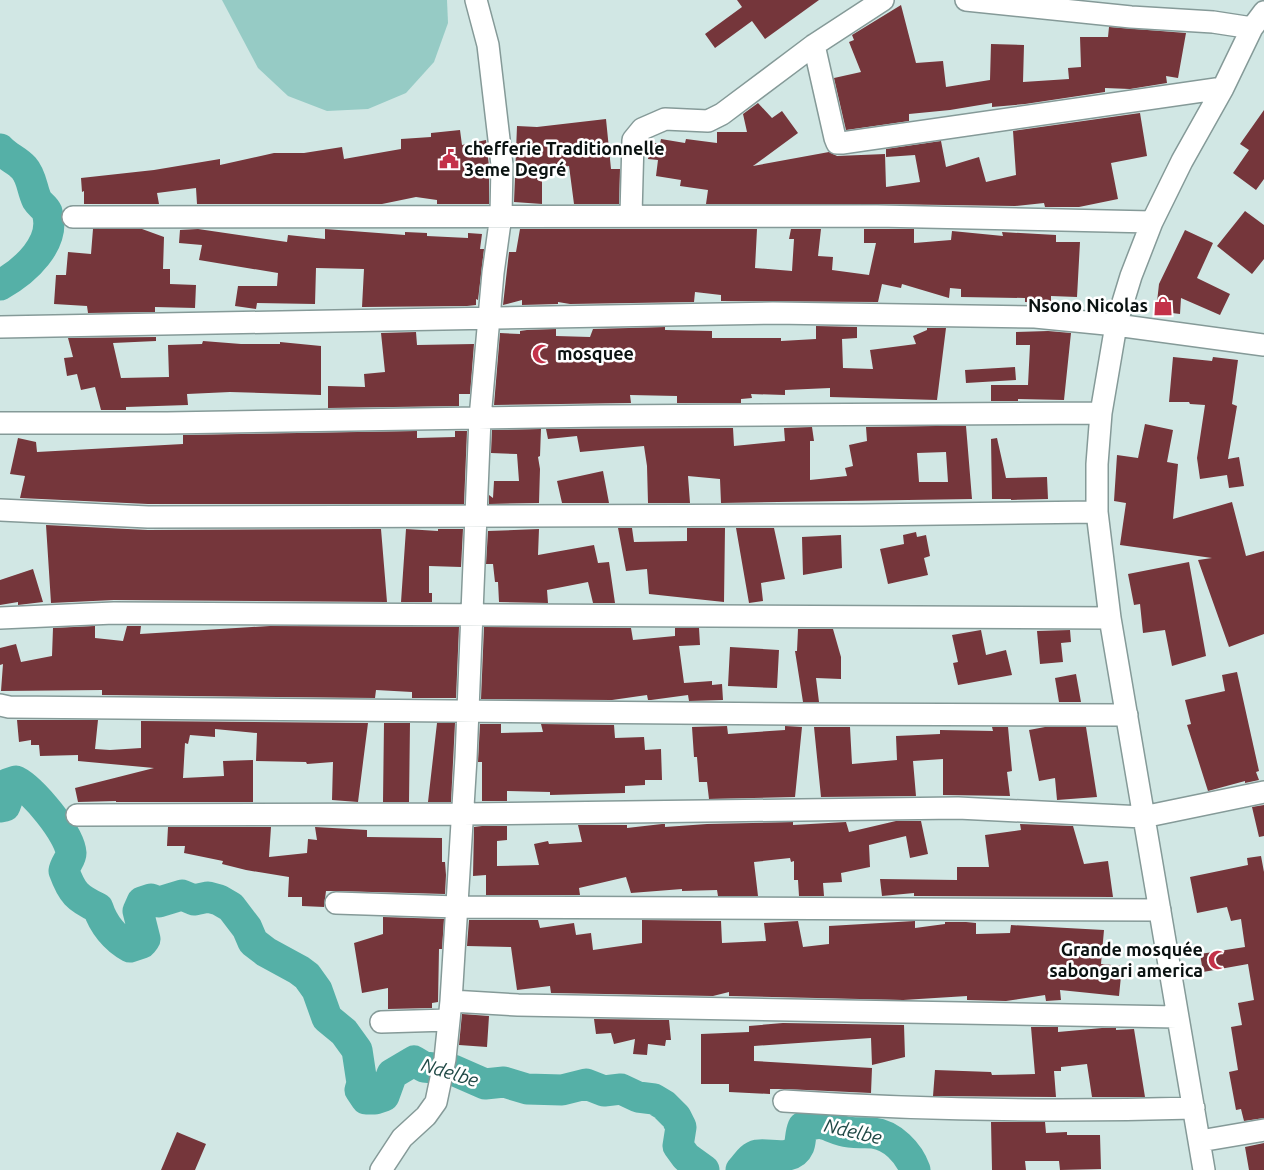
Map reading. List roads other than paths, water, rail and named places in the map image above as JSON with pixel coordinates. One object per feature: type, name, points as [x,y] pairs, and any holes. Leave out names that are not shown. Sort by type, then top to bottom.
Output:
[{"type":"street","points":[[381,1170],[402,1138],[426,1116],[436,1102],[441,1086],[445,1058],[449,1010],[463,814],[480,418],[491,319],[493,272],[501,215],[502,165],[496,106],[488,45],[476,0]]},
{"type":"street","points":[[631,215],[633,140],[642,129],[665,119],[708,121],[722,114],[814,45],[883,0]]},
{"type":"street","points":[[966,0],[1131,17],[1213,22],[1261,17]]},
{"type":"street","points":[[1204,1170],[1110,618],[1097,512],[1096,464],[1101,413],[1116,325],[1152,222],[1182,161],[1261,17]]},
{"type":"street","points":[[814,45],[835,138],[837,142],[842,143],[1223,88]]},
{"type":"street","points":[[73,217],[877,216],[1152,222]]},
{"type":"street","points":[[0,327],[773,313],[1035,317],[1116,325],[1264,345]]},
{"type":"street","points":[[0,423],[167,423],[480,418],[1101,413]]},
{"type":"street","points":[[0,510],[148,517],[1097,512]]},
{"type":"street","points":[[0,618],[114,613],[1110,618]]},
{"type":"street","points":[[0,705],[9,707],[793,714],[1127,714]]},
{"type":"street","points":[[77,814],[463,814],[958,808],[1143,817],[1264,792]]},
{"type":"street","points":[[336,903],[457,907],[1160,910]]},
{"type":"street","points":[[381,1022],[449,1010],[518,1005],[1178,1016]]},
{"type":"street","points":[[784,1101],[881,1106],[1105,1110],[1194,1108]]},
{"type":"street","points":[[1200,1140],[1264,1130]]},
{"type":"waterway","name":"Ndelbe","points":[[0,149],[27,172],[37,200],[47,212],[49,224],[43,245],[36,255],[19,272],[0,285]]},
{"type":"waterway","name":"Ndelbe","points":[[0,807],[5,806],[9,795],[7,784],[16,781],[40,802],[57,824],[69,845],[71,855],[64,871],[73,890],[80,898],[98,908],[110,931],[130,947],[142,943],[145,939],[138,911],[142,902],[151,899],[159,902],[182,895],[194,900],[208,897],[219,900],[231,907],[247,928],[253,942],[266,952],[299,970],[307,976],[317,990],[327,1018],[344,1032],[357,1050],[362,1083],[360,1090],[366,1099],[384,1096],[392,1074],[414,1061],[424,1067],[453,1070],[485,1084],[504,1082],[527,1089],[562,1090],[586,1084],[604,1091],[621,1089],[638,1097],[654,1099],[664,1105],[676,1117],[681,1127],[678,1146],[686,1157],[704,1170]]},
{"type":"waterway","name":"Ndelbe","points":[[741,1170],[750,1159],[758,1155],[780,1156],[791,1154],[799,1146],[803,1127],[820,1124],[847,1132],[873,1133],[887,1137],[904,1151],[915,1170]]},
{"type":"place","name":"chefferie Traditionnelle 3eme Degré","points":[[449,159]]},
{"type":"place","name":"Nsono Nicolas","points":[[1163,306]]},
{"type":"place","name":"mosquee","points":[[542,354]]},
{"type":"place","name":"Grande mosquée sabongari america","points":[[1218,960]]}]
